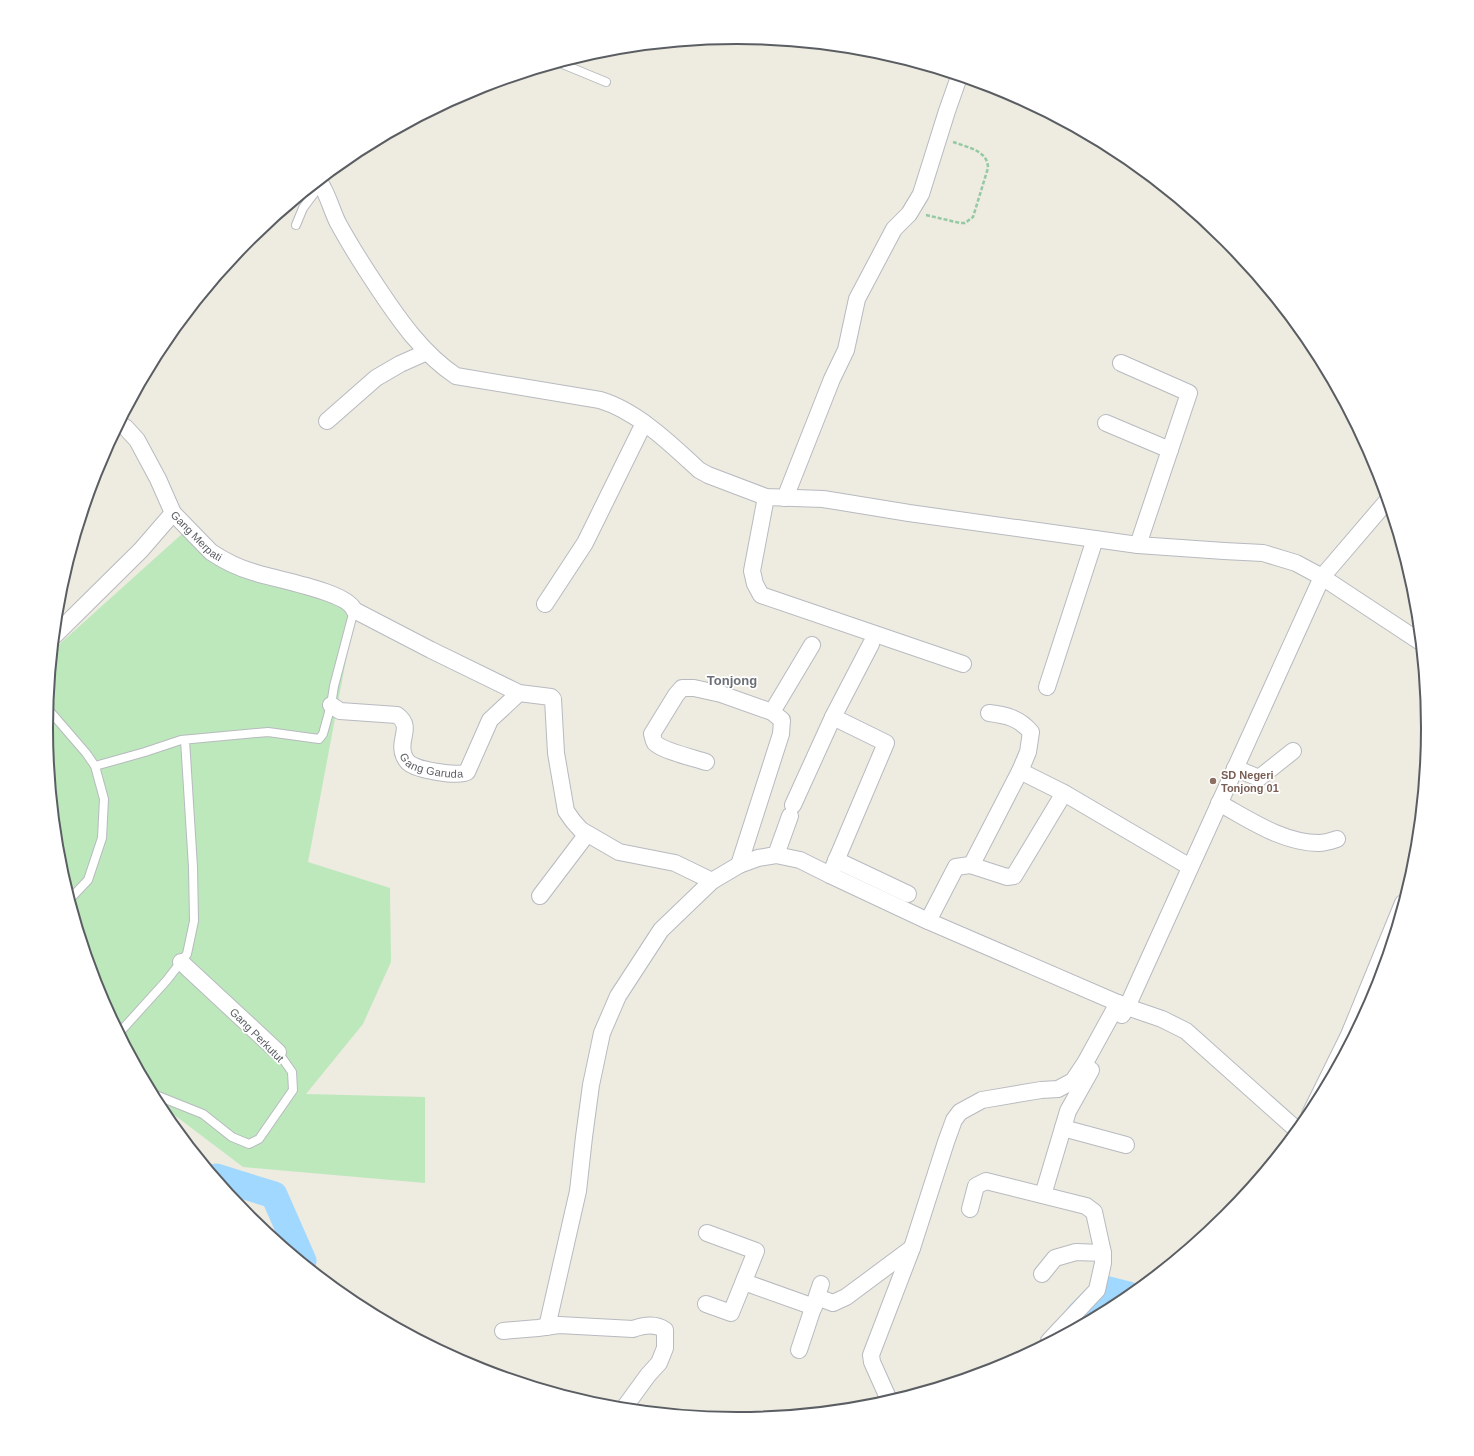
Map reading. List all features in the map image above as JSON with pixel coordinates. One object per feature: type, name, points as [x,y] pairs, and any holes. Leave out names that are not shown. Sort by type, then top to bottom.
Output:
[{"type":"street","points":[[784,498],[827,392],[846,350],[857,299],[894,229],[909,214],[921,194],[958,80]]},
{"type":"street","points":[[321,185],[338,222],[368,273],[398,318],[427,352],[441,366],[456,376],[600,400],[614,404],[644,423],[699,470],[708,475],[766,497],[823,499],[902,512],[1138,545],[1263,553],[1296,563],[1322,577],[1415,638]]},
{"type":"street","points":[[327,420],[376,378],[400,364],[427,352]]},
{"type":"street","points":[[1121,363],[1189,393],[1138,545]]},
{"type":"street","points":[[545,604],[586,543],[644,423]]},
{"type":"street","points":[[1106,423],[1170,450]]},
{"type":"street","points":[[123,426],[137,440],[174,513]]},
{"type":"street","points":[[766,497],[752,571],[755,584],[761,595],[963,664]]},
{"type":"street","points":[[1043,1195],[1068,1111],[1190,867],[1322,577],[1384,505]]},
{"type":"street","name":"Gang Merpati","points":[[61,630],[141,550],[174,513],[211,552],[218,556],[252,572],[335,595],[352,606],[354,610],[519,693]]},
{"type":"street","points":[[1047,687],[1095,539]]},
{"type":"street","points":[[776,855],[792,810],[833,717],[871,644]]},
{"type":"street","points":[[772,712],[812,645]]},
{"type":"street","points":[[706,762],[666,749],[656,744],[653,740],[652,734],[682,688],[694,688],[721,694],[772,712],[782,720],[781,734],[739,865]]},
{"type":"street","points":[[519,693],[551,697],[553,699],[556,753],[566,811],[573,821],[587,834],[619,852],[675,863],[712,881]]},
{"type":"street","name":"Gang Garuda","points":[[331,706],[340,711],[397,715],[402,719],[405,725],[402,746],[403,755],[410,764],[436,772],[464,774],[467,772],[490,720],[519,693]]},
{"type":"street","points":[[970,865],[1020,771],[1028,752],[1031,732],[1020,721],[1008,716],[989,713]]},
{"type":"street","points":[[830,875],[886,742],[833,717]]},
{"type":"street","points":[[1235,768],[1259,778],[1293,751]]},
{"type":"street","points":[[1020,771],[1064,794],[1190,867]]},
{"type":"street","points":[[928,921],[956,868],[970,865],[1007,877],[1014,876],[1064,794]]},
{"type":"street","points":[[1219,803],[1278,835],[1300,841],[1320,843],[1337,839]]},
{"type":"street","points":[[540,896],[587,834]]},
{"type":"street","points":[[547,1327],[578,1191],[591,1085],[602,1033],[618,996],[661,930],[712,881],[739,865],[758,858],[776,855],[800,860],[928,921],[1122,1005],[1162,1019],[1186,1031],[1293,1126]]},
{"type":"street","points":[[836,860],[908,894]]},
{"type":"street","points":[[1355,1021],[1388,937]]},
{"type":"street","name":"Gang Perkutut","points":[[180,962],[278,1052]]},
{"type":"street","points":[[887,1395],[872,1362],[871,1355],[912,1248],[954,1120],[960,1112],[982,1100],[1058,1088],[1073,1081],[1122,1005]]},
{"type":"street","points":[[1063,1128],[1126,1145]]},
{"type":"street","points":[[970,1209],[976,1186],[986,1181],[1086,1206],[1094,1212],[1103,1258],[1097,1290],[1058,1331]]},
{"type":"street","points":[[706,1304],[731,1313],[756,1251],[707,1233]]},
{"type":"street","points":[[744,1282],[817,1296],[833,1302],[846,1297],[912,1248]]},
{"type":"street","points":[[1042,1274],[1055,1258],[1076,1252],[1103,1258]]},
{"type":"street","points":[[799,1350],[817,1296]]},
{"type":"street","points":[[503,1331],[547,1327],[559,1324],[633,1328],[644,1325],[659,1326],[665,1330],[665,1348],[659,1362],[628,1403]]},
{"type":"lane","points":[[566,66],[606,82]]},
{"type":"lane","points":[[296,225],[303,208],[315,190]]},
{"type":"lane","points":[[95,766],[185,740],[268,732],[319,739],[323,734],[331,706],[334,686],[354,610]]},
{"type":"lane","points":[[53,715],[86,752],[95,766],[104,799],[102,838],[88,880],[74,895]]},
{"type":"lane","points":[[123,1029],[167,980],[186,954],[194,922],[193,867],[185,740]]},
{"type":"lane","name":"Gang Perkutut","points":[[162,1097],[203,1114],[232,1137],[249,1144],[259,1139],[293,1090],[292,1072],[278,1052]]},
{"type":"path","points":[[909,214],[934,216],[960,223],[965,223],[973,217],[988,168],[988,163],[983,155],[974,150],[939,138]]},
{"type":"green space","points":[[183,533],[284,586],[355,612],[308,862],[390,888],[391,962],[363,1024],[306,1094],[425,1097],[425,1183],[243,1167],[172,1113],[168,1108],[124,1031],[105,990],[89,948],[76,905],[66,861],[54,773],[54,683],[58,645]]},
{"type":"waterway","points":[[223,1179],[274,1195],[300,1253]]},
{"type":"waterway","points":[[1079,1315],[1105,1289],[1122,1293]]},
{"type":"place","name":"SD Negeri Tonjong 01","points":[[1213,781]]},
{"type":"district","name":"Tonjong","points":[[732,680]]}]
